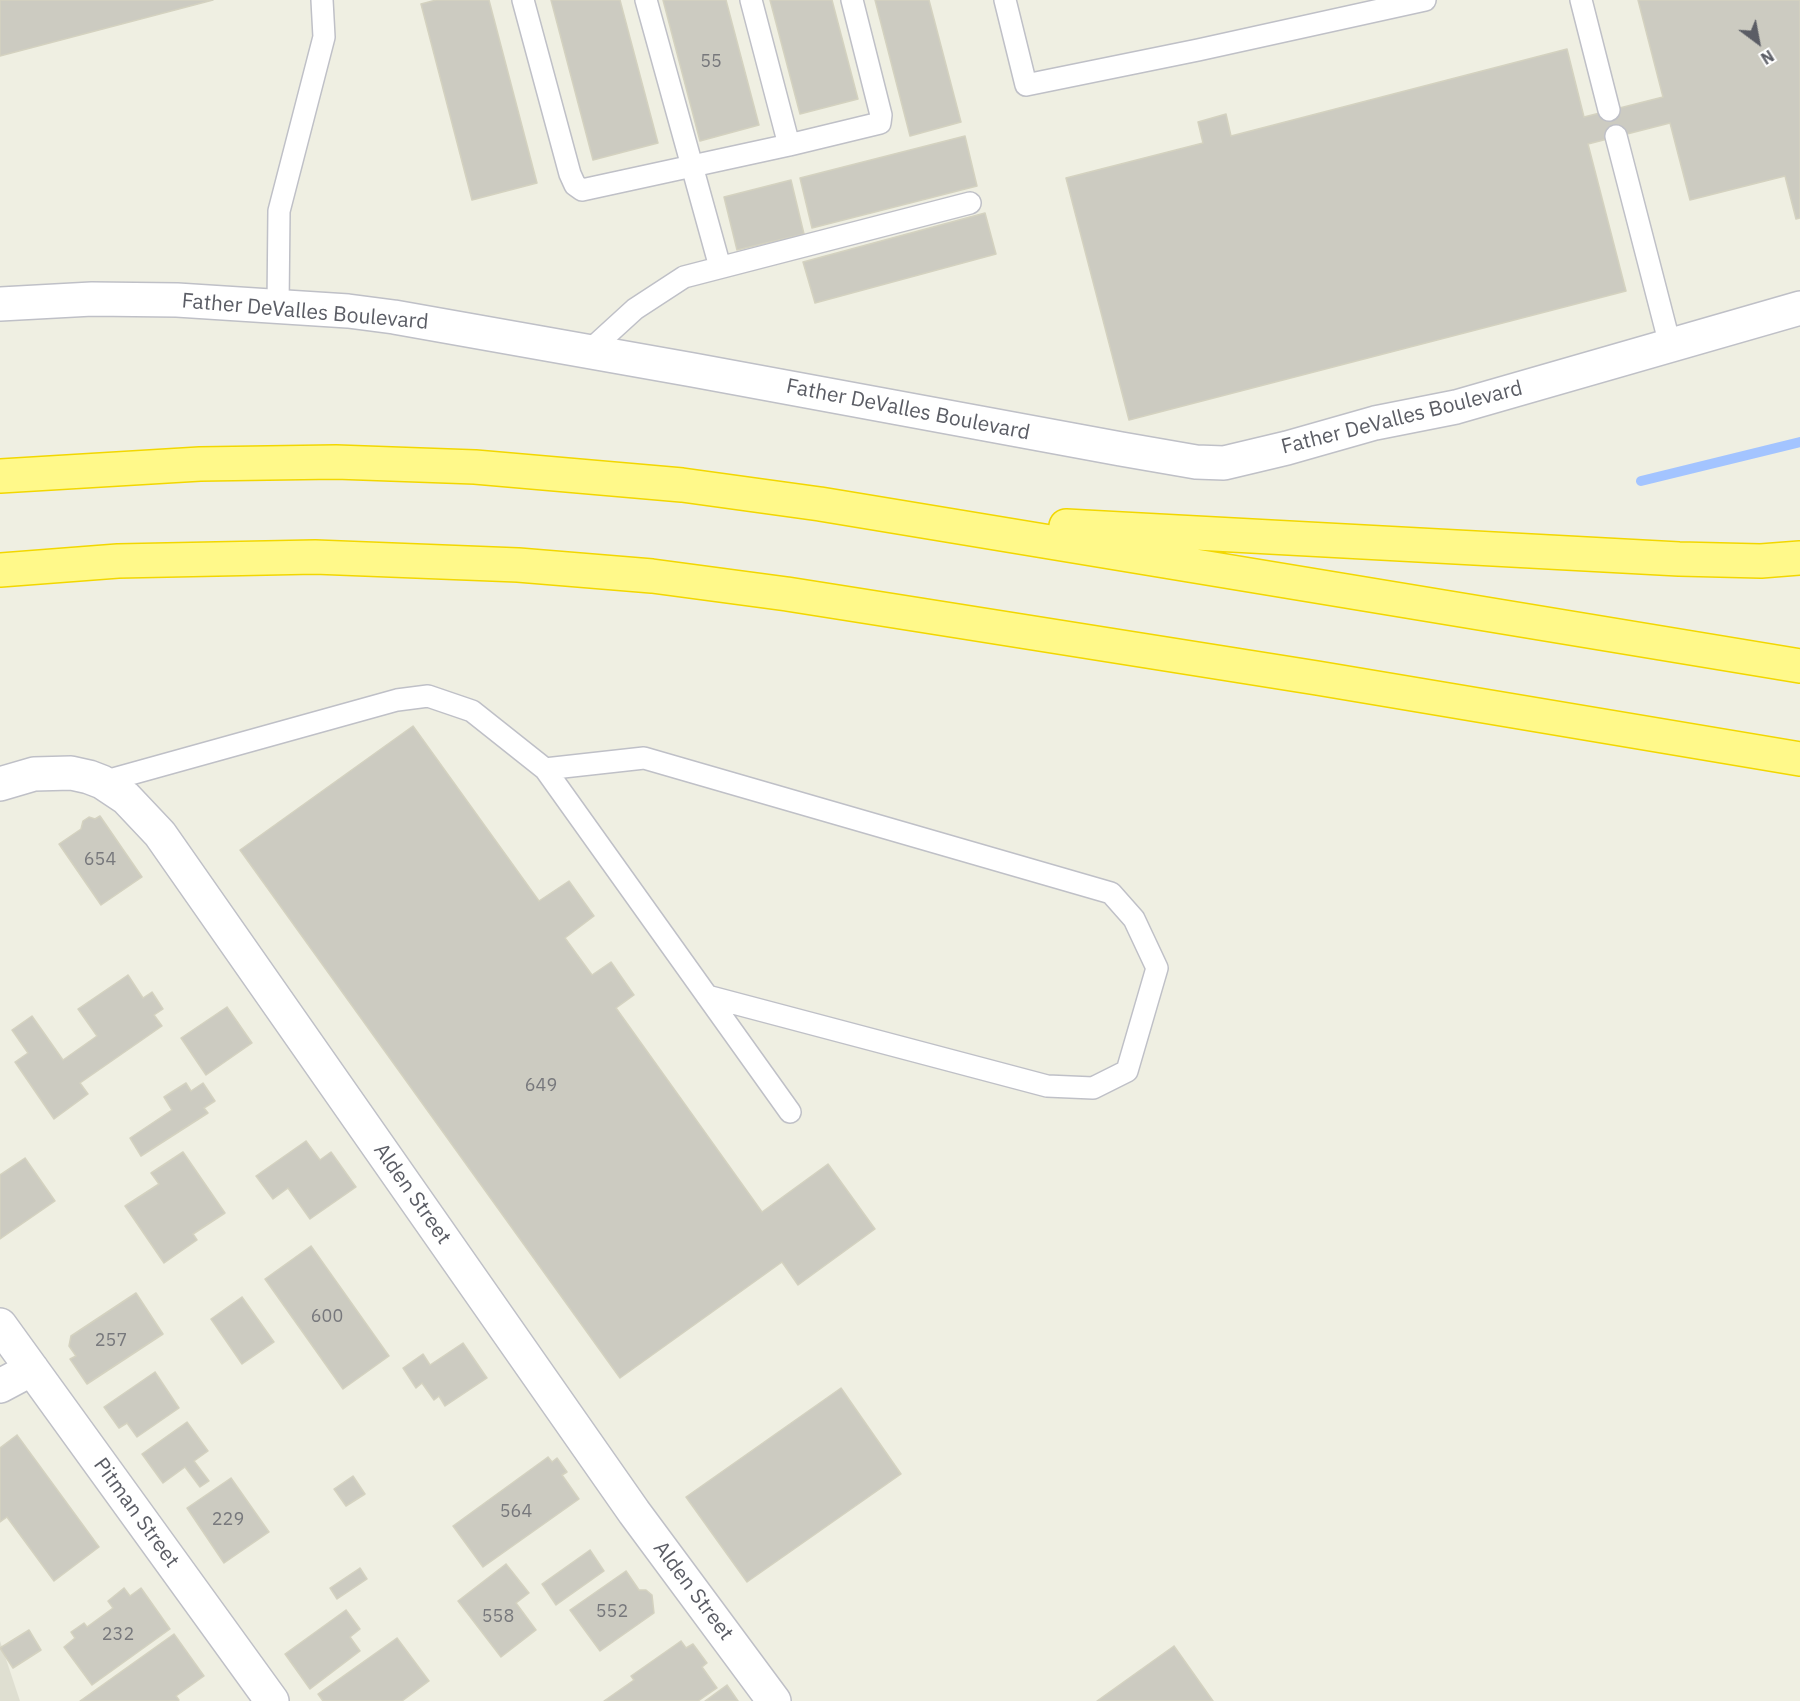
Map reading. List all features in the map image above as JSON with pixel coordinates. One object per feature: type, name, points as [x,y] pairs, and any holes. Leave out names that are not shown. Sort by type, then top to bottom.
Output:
[{"type":"highway","points":[[0,476],[130,468],[336,462],[475,467],[682,485],[888,515],[1800,666]]},
{"type":"highway","points":[[888,515],[1679,559],[1761,561],[1800,558]]},
{"type":"highway","points":[[0,570],[118,561],[315,557],[518,565],[652,576],[943,618],[1800,759]]},
{"type":"street","name":"Father DeValles Boulevard","points":[[0,304],[137,299],[278,306],[394,317],[1102,446],[1196,462],[1224,463],[1376,423],[1456,407],[1800,308]]},
{"type":"street","name":"Alden Street","points":[[0,784],[34,774],[53,772],[71,773],[102,782],[126,798],[160,834],[634,1512],[774,1701]]},
{"type":"street","name":"Pitman Street","points":[[0,1325],[267,1699]]},
{"type":"street","points":[[0,1386],[32,1370]]},
{"type":"lane","points":[[278,306],[279,211],[324,37],[322,0]]},
{"type":"lane","points":[[523,0],[575,185],[586,189],[874,126],[881,121],[881,115],[852,0]]},
{"type":"lane","points":[[646,0],[720,267]]},
{"type":"lane","points":[[751,0],[789,145]]},
{"type":"lane","points":[[1005,0],[1026,85],[1425,0]]},
{"type":"lane","points":[[1581,0],[1609,110]]},
{"type":"lane","points":[[1616,136],[1670,345]]},
{"type":"lane","points":[[589,351],[635,309],[684,277],[970,203]]},
{"type":"lane","points":[[102,782],[397,700],[428,696],[472,711],[545,769],[789,1112]]},
{"type":"lane","points":[[545,769],[644,758],[1111,893],[1134,919],[1156,968],[1127,1071],[1093,1088],[1047,1086],[706,996]]},
{"type":"shaded area","points":[[0,1641],[20,1701],[0,1701]]},
{"type":"building","points":[[0,0],[213,0],[0,56]]},
{"type":"building","points":[[436,0],[489,0],[537,183],[472,200],[421,4]]},
{"type":"building","points":[[551,0],[620,0],[658,143],[593,160]]},
{"type":"building","points":[[663,0],[726,0],[759,125],[700,141]]},
{"type":"building","points":[[770,0],[832,0],[858,99],[800,114]]},
{"type":"building","points":[[875,0],[929,0],[961,122],[910,136]]},
{"type":"building","points":[[1638,0],[1800,0],[1800,218],[1796,219],[1785,176],[1690,200],[1670,123],[1588,144],[1626,291],[1129,420],[1066,178],[1203,143],[1198,122],[1226,114],[1231,136],[1567,49],[1584,117],[1663,97]]},
{"type":"building","points":[[965,136],[977,186],[812,228],[800,178]]},
{"type":"building","points":[[791,180],[804,234],[737,250],[724,197]]},
{"type":"building","points":[[985,213],[996,254],[815,303],[803,262]]},
{"type":"building","points":[[413,726],[539,901],[569,881],[594,916],[565,938],[592,975],[611,962],[634,995],[616,1008],[762,1212],[828,1164],[875,1229],[798,1285],[782,1262],[620,1378],[240,850]]},
{"type":"building","points":[[100,816],[142,877],[101,905],[59,844],[81,829],[83,821],[89,817],[95,819]]},
{"type":"building","points":[[128,975],[143,998],[152,992],[163,1009],[154,1015],[162,1026],[80,1083],[88,1094],[54,1119],[15,1062],[28,1053],[12,1030],[32,1016],[63,1060],[97,1036],[78,1009]]},
{"type":"building","points":[[227,1007],[252,1043],[206,1075],[181,1038]]},
{"type":"building","points":[[186,1083],[191,1091],[203,1083],[215,1101],[204,1108],[208,1113],[141,1156],[130,1138],[172,1110],[164,1097]]},
{"type":"building","points":[[306,1141],[320,1160],[331,1152],[356,1187],[310,1219],[288,1188],[273,1199],[256,1176]]},
{"type":"building","points":[[183,1152],[225,1213],[193,1234],[197,1240],[164,1263],[125,1206],[159,1184],[151,1173]]},
{"type":"building","points":[[25,1158],[55,1201],[0,1239],[0,1175]]},
{"type":"building","points":[[311,1246],[389,1356],[343,1389],[265,1279]]},
{"type":"building","points":[[136,1293],[163,1334],[87,1384],[70,1359],[76,1356],[69,1346],[71,1336]]},
{"type":"building","points":[[242,1297],[274,1342],[242,1364],[211,1319]]},
{"type":"building","points":[[463,1343],[487,1378],[445,1406],[439,1396],[434,1400],[422,1383],[416,1388],[403,1368],[423,1354],[430,1365]]},
{"type":"building","points":[[155,1372],[179,1408],[137,1437],[127,1423],[119,1428],[104,1407]]},
{"type":"building","points":[[841,1388],[901,1474],[747,1582],[686,1497]]},
{"type":"building","points":[[187,1422],[208,1451],[194,1461],[209,1481],[200,1487],[185,1467],[163,1483],[142,1454]]},
{"type":"building","points":[[17,1435],[99,1547],[54,1581],[7,1517],[0,1522],[0,1448]]},
{"type":"building","points":[[548,1457],[552,1462],[557,1458],[567,1472],[562,1475],[579,1499],[483,1567],[453,1526]]},
{"type":"building","points":[[353,1476],[365,1494],[346,1506],[334,1489]]},
{"type":"building","points":[[231,1478],[269,1532],[224,1563],[187,1508]]},
{"type":"building","points":[[590,1550],[604,1571],[556,1605],[542,1584]]},
{"type":"building","points":[[506,1564],[529,1593],[516,1603],[536,1630],[501,1657],[458,1601]]},
{"type":"building","points":[[360,1568],[367,1579],[337,1599],[330,1588]]},
{"type":"building","points":[[626,1571],[639,1590],[646,1590],[652,1595],[654,1613],[600,1651],[570,1610]]},
{"type":"building","points":[[124,1588],[130,1596],[141,1588],[170,1629],[92,1685],[64,1647],[75,1638],[71,1632],[84,1623],[87,1627],[113,1608],[108,1601]]},
{"type":"building","points":[[346,1610],[360,1629],[350,1637],[360,1651],[310,1689],[285,1654]]},
{"type":"building","points":[[29,1630],[41,1650],[13,1668],[0,1648]]},
{"type":"building","points":[[174,1634],[204,1676],[176,1696],[178,1701],[80,1701]]},
{"type":"building","points":[[397,1638],[429,1681],[402,1701],[323,1701],[318,1694]]},
{"type":"building","points":[[681,1641],[686,1648],[693,1644],[707,1663],[702,1667],[717,1688],[698,1701],[604,1701],[634,1680],[631,1676]]},
{"type":"building","points":[[1174,1646],[1213,1701],[1097,1701]]},
{"type":"building","points":[[727,1685],[738,1701],[705,1701]]},
{"type":"waterway","points":[[1641,481],[1800,442]]}]
